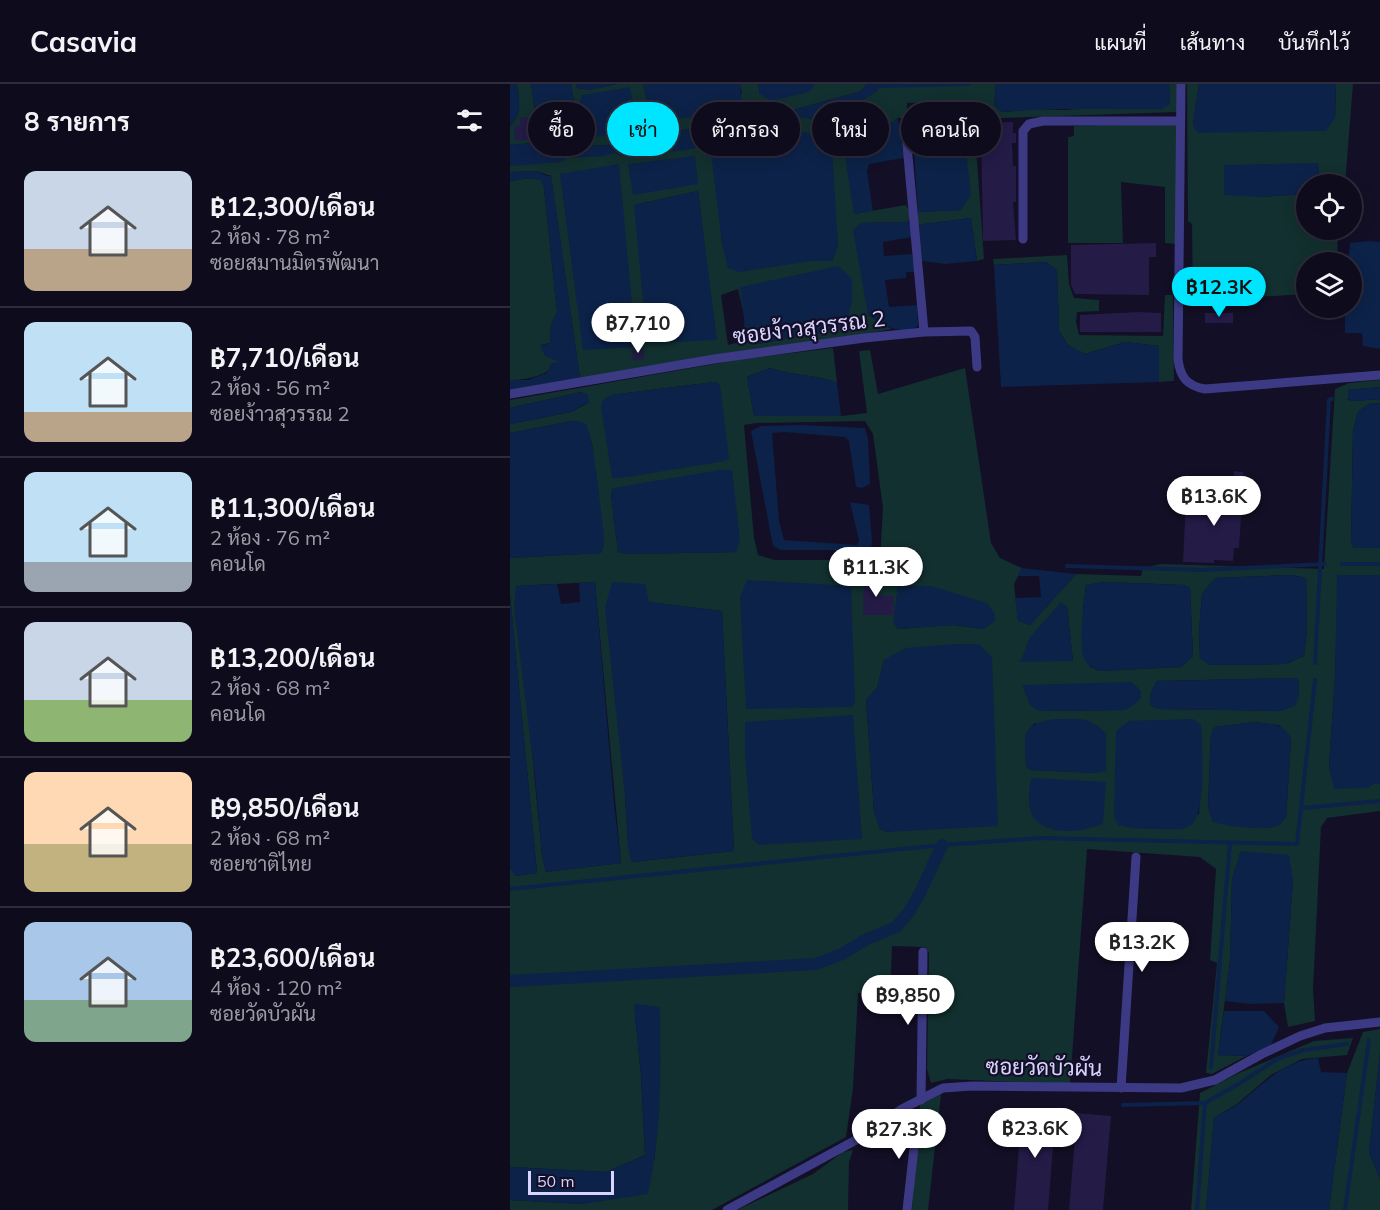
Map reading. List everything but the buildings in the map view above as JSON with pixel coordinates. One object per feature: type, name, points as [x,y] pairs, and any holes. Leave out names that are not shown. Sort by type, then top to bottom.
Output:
[{"type":"street","points":[[1181,84],[1178,359],[1179,368],[1187,383],[1205,389],[1380,375]]},
{"type":"street","points":[[1023,239],[1023,131],[1029,124],[1043,121],[1180,121]]},
{"type":"street","points":[[908,156],[924,332]]},
{"type":"street","name":"ซอยง้าวสุวรรณ 2","points":[[510,394],[714,359],[924,332],[971,331],[975,337],[977,367]]},
{"type":"street","points":[[1121,1088],[1136,857]]},
{"type":"street","points":[[921,1100],[923,952]]},
{"type":"street","name":"ซอยวัดบัวผัน","points":[[727,1210],[846,1145],[906,1107],[943,1088],[972,1086],[1163,1089],[1200,1084],[1229,1074],[1262,1054],[1300,1036],[1325,1028],[1380,1022]]},
{"type":"street","points":[[906,1107],[915,1130],[907,1210]]},
{"type":"green space","points":[[517,84],[531,84],[534,102],[528,102],[528,144],[510,145],[510,126],[517,116],[519,101]]},
{"type":"green space","points":[[571,84],[576,84],[577,88],[590,90],[616,84],[643,84],[648,102],[607,102],[607,145],[595,145],[595,102],[574,102]]},
{"type":"green space","points":[[740,84],[758,84],[760,94],[814,85],[812,84],[867,84],[859,92],[822,102],[812,102],[812,105],[800,108],[800,102],[721,102],[742,94]]},
{"type":"green space","points":[[878,84],[996,84],[994,102],[901,102],[901,118],[889,125],[889,102],[858,102],[877,91]]},
{"type":"green space","points":[[1169,84],[1177,84],[1177,112],[1001,118],[1001,111],[1170,104]]},
{"type":"green space","points":[[1187,84],[1199,84],[1193,124],[1335,118],[1336,84],[1353,84],[1346,174],[1319,174],[1318,164],[1300,174],[1296,174],[1296,177],[1260,197],[1296,195],[1296,240],[1338,240],[1337,252],[1296,252],[1296,295],[1193,301],[1192,224],[1188,221]]},
{"type":"green space","points":[[691,113],[691,129],[679,131],[679,118]]},
{"type":"green space","points":[[800,117],[812,119],[812,156],[852,156],[854,214],[906,205],[911,215],[908,222],[861,223],[868,315],[892,329],[830,340],[718,354],[580,378],[551,176],[536,171],[510,172],[510,155],[523,154],[554,159],[595,156],[595,153],[607,151],[607,156],[679,156],[679,138],[691,136],[691,156],[800,156]],"holes":[[[698,191],[701,214],[634,205]],[[835,217],[838,245],[832,261],[811,261],[722,244],[721,229]],[[738,289],[745,319],[743,341],[728,345],[721,295]],[[846,328],[758,344],[747,342],[746,331]]]},
{"type":"green space","points":[[1175,124],[1178,126],[1177,244],[1165,243],[1165,187],[1121,182],[1123,243],[1068,243],[1068,137],[1074,136],[1074,126]]},
{"type":"green space","points":[[962,156],[977,156],[984,259],[977,261],[971,218],[917,225],[918,212],[961,210]]},
{"type":"green space","points":[[531,178],[541,180],[544,188],[557,312],[551,324],[550,343],[541,345],[561,363],[537,376],[510,380],[510,181]]},
{"type":"green space","points":[[1067,255],[1069,284],[1074,298],[1099,300],[1099,311],[1077,312],[1076,322],[1079,335],[1163,336],[1165,295],[1173,295],[1174,381],[1159,382],[1159,346],[1125,342],[1085,354],[1068,345],[1059,331],[1057,270],[1046,262],[994,265],[993,259]]},
{"type":"green space","points":[[833,348],[837,383],[770,368],[747,377],[754,416],[841,416],[867,413],[859,351],[870,350],[878,394],[965,368],[991,543],[1000,558],[1022,568],[1014,584],[1018,621],[1030,625],[1076,574],[1141,576],[1143,568],[1161,564],[1324,569],[1335,389],[1349,383],[1380,380],[1380,387],[1348,390],[1348,400],[1380,399],[1380,403],[1369,404],[1358,412],[1353,431],[1351,541],[1354,548],[1380,548],[1380,575],[1338,575],[1335,678],[1329,767],[1380,784],[1380,811],[1327,818],[1321,827],[1313,989],[1315,1021],[1288,1027],[1284,1003],[1293,880],[1241,851],[1232,879],[1230,961],[1218,1055],[1246,1056],[1212,1074],[1206,1073],[1217,963],[1210,960],[1216,869],[1200,857],[1087,849],[1070,1084],[947,1079],[931,1083],[927,1069],[929,953],[925,947],[892,946],[890,993],[858,993],[853,1088],[846,1137],[712,1210],[510,1210],[510,1200],[583,1204],[655,1159],[634,1004],[641,1075],[645,1155],[606,1172],[510,1167],[510,868],[516,876],[537,873],[510,595],[510,558],[601,553],[604,544],[592,444],[586,425],[573,421],[510,433],[510,424],[571,412],[588,403],[581,392],[510,408],[510,400],[743,359]],"holes":[[[715,382],[720,385],[611,395]],[[865,421],[873,434],[883,508],[880,560],[775,560],[758,555],[754,538],[744,425]],[[613,488],[736,552],[626,554],[618,552],[611,495]],[[1291,575],[1306,578],[1307,630],[1304,656],[1286,664],[1210,665],[1200,658],[1199,632],[1202,594],[1215,578]],[[595,582],[621,863],[546,872],[542,855],[516,586]],[[1105,582],[1183,585],[1190,588],[1193,656],[1181,667],[1100,671],[1090,667],[1083,608],[1086,585]],[[898,586],[984,629],[953,625],[898,629],[894,623]],[[648,602],[722,611],[734,851],[632,862],[628,845],[625,795]],[[1067,607],[1073,661],[1020,661]],[[884,660],[893,831],[887,832],[880,829],[874,811],[866,700],[877,688]],[[1298,678],[1299,696],[1281,711],[1158,709],[1150,705],[1150,695],[1157,681]],[[1022,685],[1125,710],[1039,711]],[[1255,722],[1279,725],[1291,739],[1286,818],[1213,822],[1208,807],[1211,734],[1215,727]],[[1035,723],[1097,773],[1031,770],[1026,766],[1026,737]],[[1201,725],[1202,770],[1199,815],[1114,775]]]},
{"type":"green space","points":[[1380,1029],[1380,1053],[1369,1152],[1380,1179],[1380,1210],[1329,1210],[1347,1073],[1363,1032]]},
{"type":"green space","points":[[1353,1038],[1347,1055],[1302,1059],[1271,1075],[1237,1104],[1214,1118],[1206,1210],[1191,1210],[1200,1093],[1237,1074],[1314,1041]]},
{"type":"green space","points":[[941,1094],[928,1210],[912,1210],[920,1104]]},
{"type":"green space","points":[[853,1150],[849,1162],[848,1210],[737,1210],[813,1174],[843,1152]]},
{"type":"water","points":[[510,84],[517,84],[519,106],[517,116],[510,126]]},
{"type":"water","points":[[531,84],[571,84],[574,102],[534,102]]},
{"type":"water","points":[[576,84],[616,84],[590,90],[577,88]]},
{"type":"water","points":[[643,84],[740,84],[742,102],[691,102],[691,117],[679,119],[679,102],[648,102]]},
{"type":"water","points":[[758,84],[815,85],[809,92],[771,101],[760,94]]},
{"type":"water","points":[[867,84],[878,84],[877,91],[859,102],[822,102],[859,92]]},
{"type":"water","points":[[996,84],[1169,84],[1170,104],[1162,109],[1062,109],[1002,112],[1001,102],[994,102]]},
{"type":"water","points":[[1199,84],[1336,84],[1335,118],[1326,131],[1197,133],[1193,124]]},
{"type":"water","points":[[630,87],[633,102],[607,102],[607,136],[595,137],[595,102],[581,102],[582,95]]},
{"type":"water","points":[[812,105],[812,119],[800,117],[800,108]]},
{"type":"water","points":[[898,118],[901,156],[904,158],[869,164],[867,171],[873,211],[854,214],[845,156],[889,156],[889,125]]},
{"type":"water","points":[[691,129],[691,136],[679,139],[679,131]]},
{"type":"water","points":[[800,133],[812,134],[812,156],[832,156],[838,246],[832,261],[811,261],[739,272],[728,268],[722,244],[711,156],[800,156]]},
{"type":"water","points":[[528,144],[528,155],[510,155],[510,145]]},
{"type":"water","points":[[595,145],[607,145],[607,155],[603,156],[554,159],[535,156],[595,156]]},
{"type":"water","points":[[695,156],[698,184],[633,195],[628,164]]},
{"type":"water","points":[[914,156],[966,156],[971,195],[961,210],[918,212]]},
{"type":"water","points":[[1318,163],[1319,174],[1296,174],[1296,195],[1260,197],[1224,195],[1224,165]]},
{"type":"water","points":[[619,164],[636,347],[583,350],[560,174]]},
{"type":"water","points":[[536,171],[547,176],[551,175],[580,378],[510,390],[510,380],[528,380],[547,373],[551,363],[560,362],[545,356],[540,346],[550,343],[551,324],[557,312],[544,188],[540,180],[531,178],[510,181],[510,172]]},
{"type":"water","points":[[698,191],[717,340],[647,343],[634,205]]},
{"type":"water","points":[[971,218],[977,261],[945,264],[922,261],[917,225]]},
{"type":"water","points":[[908,222],[912,237],[883,242],[884,256],[912,254],[915,272],[906,272],[906,278],[885,280],[889,307],[917,305],[918,326],[899,330],[868,315],[853,230],[861,223]]},
{"type":"water","points":[[1380,242],[1380,349],[1363,346],[1362,333],[1345,333],[1345,318],[1362,318],[1362,252],[1349,252],[1350,243]]},
{"type":"water","points":[[1046,262],[1057,270],[1059,331],[1068,345],[1086,354],[1125,342],[1159,346],[1159,382],[1001,387],[994,265]]},
{"type":"water","points":[[839,266],[852,279],[852,301],[846,328],[758,344],[747,342],[740,287]]},
{"type":"water","points":[[770,368],[837,383],[841,416],[754,416],[747,377]]},
{"type":"water","points":[[715,382],[720,385],[729,458],[725,461],[612,478],[601,407],[603,400],[611,395]]},
{"type":"water","points":[[1380,387],[1380,399],[1354,401],[1348,399],[1348,390]]},
{"type":"water","points":[[581,392],[588,394],[589,403],[571,412],[510,424],[510,408]]},
{"type":"water","points":[[1380,403],[1380,548],[1354,548],[1351,541],[1353,431],[1358,412],[1369,404]]},
{"type":"water","points":[[573,421],[586,425],[592,444],[604,535],[601,553],[510,558],[510,433]]},
{"type":"water","points":[[760,426],[865,428],[868,439],[870,484],[862,488],[856,487],[849,441],[845,437],[772,433],[779,521],[784,540],[857,545],[859,540],[850,502],[869,505],[871,550],[780,550],[773,546],[751,431]]},
{"type":"water","points":[[732,470],[740,541],[736,552],[626,554],[618,552],[611,495],[613,488]]},
{"type":"water","points":[[1022,568],[1076,574],[1030,625],[1018,621],[1015,598],[1041,597],[1039,576],[1018,576]]},
{"type":"water","points":[[1291,575],[1306,578],[1307,630],[1304,656],[1286,664],[1210,665],[1200,658],[1199,632],[1202,594],[1215,578]]},
{"type":"water","points":[[1337,575],[1380,575],[1380,784],[1375,783],[1368,788],[1334,789],[1329,767],[1335,678]]},
{"type":"water","points":[[747,580],[851,586],[855,701],[853,707],[746,709],[740,597]]},
{"type":"water","points":[[595,582],[621,863],[546,872],[542,855],[535,777],[514,608],[516,586],[557,584],[561,604],[580,602],[579,583]]},
{"type":"water","points":[[612,582],[645,584],[649,602],[722,611],[734,851],[631,862],[605,608]]},
{"type":"water","points":[[1105,582],[1183,585],[1190,588],[1193,656],[1181,667],[1100,671],[1090,666],[1082,650],[1086,585]]},
{"type":"water","points":[[898,586],[931,586],[987,603],[995,614],[995,621],[984,629],[953,625],[898,629],[893,623]]},
{"type":"water","points":[[510,595],[537,873],[516,876],[510,868]]},
{"type":"water","points":[[1061,602],[1067,607],[1073,661],[1020,662],[1030,637]]},
{"type":"water","points":[[979,644],[992,657],[998,826],[887,832],[880,829],[874,811],[866,699],[877,688],[884,660],[906,648]]},
{"type":"water","points":[[1298,678],[1299,696],[1295,706],[1281,711],[1158,709],[1150,705],[1150,695],[1156,681]]},
{"type":"water","points":[[1132,682],[1141,691],[1141,698],[1125,710],[1038,711],[1030,705],[1022,685]]},
{"type":"water","points":[[853,715],[862,839],[759,845],[752,839],[745,755],[745,722]]},
{"type":"water","points":[[1053,719],[1082,719],[1100,728],[1106,734],[1106,771],[1097,773],[1031,770],[1026,766],[1026,734],[1034,725]]},
{"type":"water","points":[[1193,719],[1201,725],[1202,747],[1201,793],[1196,818],[1191,825],[1180,829],[1118,825],[1114,817],[1116,731],[1129,721]]},
{"type":"water","points":[[1255,722],[1281,727],[1291,739],[1286,818],[1280,824],[1266,828],[1236,827],[1213,822],[1208,807],[1211,734],[1215,727]]},
{"type":"water","points":[[1032,778],[1106,782],[1103,823],[1071,831],[1045,827],[1034,817],[1030,808],[1029,790]]},
{"type":"water","points":[[1241,851],[1289,855],[1293,880],[1284,1003],[1250,1004],[1225,1001],[1230,961],[1232,879]]},
{"type":"water","points":[[634,1004],[660,1007],[658,1124],[648,1194],[583,1204],[510,1200],[510,1167],[606,1172],[645,1155],[641,1075]]},
{"type":"water","points":[[1224,1011],[1264,1011],[1279,1027],[1270,1047],[1246,1056],[1218,1055]]},
{"type":"water","points":[[1380,1053],[1380,1179],[1369,1152]]},
{"type":"water","points":[[1318,1058],[1321,1072],[1347,1073],[1329,1210],[1206,1210],[1214,1118],[1238,1104],[1284,1068]]},
{"type":"waterway","points":[[875,86],[968,84]]},
{"type":"waterway","points":[[679,145],[691,143]]},
{"type":"waterway","points":[[510,160],[560,156]]},
{"type":"waterway","points":[[1315,663],[1329,400],[1332,399]]},
{"type":"waterway","points":[[1067,566],[1203,570],[1325,564]]},
{"type":"waterway","points":[[1342,564],[1380,564]]},
{"type":"waterway","points":[[510,889],[942,845],[1041,838],[1297,844],[1315,680]]},
{"type":"waterway","points":[[1301,808],[1380,801]]},
{"type":"waterway","points":[[1211,1067],[1230,843]]},
{"type":"waterway","points":[[510,981],[816,964],[842,954],[865,940],[896,927],[909,912],[920,893],[942,845]]},
{"type":"waterway","points":[[1345,1210],[1369,1040]]},
{"type":"waterway","points":[[1123,1105],[1205,1103],[1279,1058],[1304,1050],[1347,1044]]},
{"type":"waterway","points":[[1197,1210],[1205,1103]]}]
